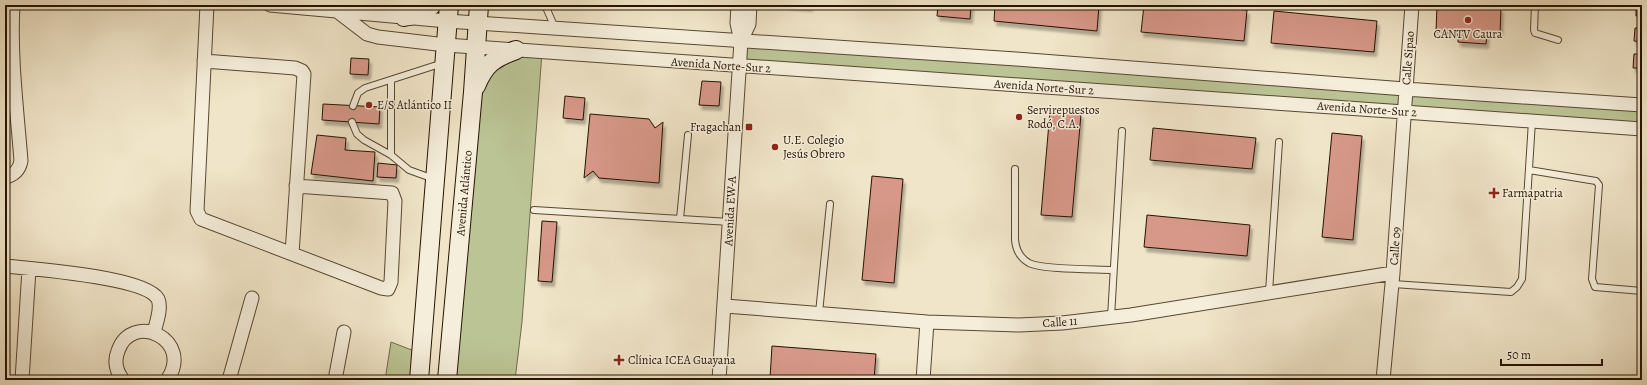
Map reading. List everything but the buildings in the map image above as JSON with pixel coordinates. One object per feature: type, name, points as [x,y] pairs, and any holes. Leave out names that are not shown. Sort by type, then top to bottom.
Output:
[{"type":"main road","points":[[404,17],[417,14],[428,9],[432,5]]},
{"type":"main road","points":[[419,380],[448,13]]},
{"type":"main road","name":"Avenida Atlántico","points":[[447,380],[473,92],[478,14]]},
{"type":"main road","points":[[473,92],[481,73],[489,63],[500,55],[516,50]]},
{"type":"street","points":[[5,177],[14,174],[18,170],[21,161],[12,62],[12,5]]},
{"type":"street","points":[[207,5],[198,216],[201,219],[381,288],[386,289],[390,287],[395,201],[392,193],[296,186]]},
{"type":"street","name":"Avenida Norte-Sur 2","points":[[270,5],[337,11],[357,9],[404,17],[448,13],[478,14],[554,28],[1016,59],[1405,89],[1642,105]]},
{"type":"street","points":[[738,5],[737,23],[741,41]]},
{"type":"street","points":[[741,41],[749,24],[750,5]]},
{"type":"street","name":"Calle Sipao","points":[[1404,112],[1412,5]]},
{"type":"street","name":"Avenida Norte-Sur 2","points":[[337,11],[367,34],[445,54],[476,47],[1642,129]]},
{"type":"street","name":"Avenida EW-A","points":[[719,380],[741,41]]},
{"type":"street","points":[[204,61],[295,68],[302,71],[304,78],[292,254]]},
{"type":"street","name":"Calle 09","points":[[1383,380],[1393,279],[1404,112]]},
{"type":"street","points":[[5,266],[115,280],[145,288],[153,293],[159,301],[154,332]]},
{"type":"street","points":[[22,380],[29,269]]},
{"type":"street","name":"Calle 11","points":[[725,306],[927,322],[1019,325],[1062,323],[1269,292],[1393,279]]},
{"type":"street","points":[[229,380],[252,298]]},
{"type":"street","points":[[923,380],[927,322]]},
{"type":"street","points":[[123,380],[116,365],[116,356],[119,346],[126,338],[134,333],[144,331],[154,332],[163,337],[170,345],[174,354],[174,364],[172,373],[167,380]]},
{"type":"street","points":[[335,380],[344,332]]},
{"type":"lane","points":[[545,5],[554,28]]},
{"type":"lane","points":[[1535,5],[1535,33],[1537,35],[1558,40]]},
{"type":"lane","points":[[353,106],[358,93],[366,88],[391,80],[445,54]]},
{"type":"lane","points":[[390,155],[391,80]]},
{"type":"lane","points":[[1393,279],[1511,292],[1514,290],[1522,279],[1532,121]]},
{"type":"lane","points":[[352,122],[357,134],[364,140],[390,155],[408,170],[435,180]]},
{"type":"lane","points":[[1110,317],[1122,132]]},
{"type":"lane","points":[[680,219],[688,135]]},
{"type":"lane","points":[[1269,292],[1279,142]]},
{"type":"lane","points":[[1015,169],[1015,246],[1021,257],[1035,265],[1113,270]]},
{"type":"lane","points":[[1529,170],[1596,181],[1599,185],[1592,279],[1595,286],[1642,291]]},
{"type":"lane","points":[[819,313],[830,204]]},
{"type":"lane","points":[[534,210],[730,222]]},
{"type":"green space","points":[[741,41],[1642,105],[1642,129],[739,66]]},
{"type":"green space","points":[[542,52],[522,322],[515,380],[447,380],[473,92],[489,63]]},
{"type":"green space","points":[[391,342],[422,354],[419,380],[385,380]]},
{"type":"place","name":"CANTV Caura","points":[[1468,20]]},
{"type":"place","name":"E/S Atlántico II","points":[[369,105]]},
{"type":"place","name":"Servirepuestos Rodó, C.A.","points":[[1019,117]]},
{"type":"place","name":"Fragachan","points":[[749,127]]},
{"type":"place","name":"U.E. Colegio Jesús Obrero","points":[[775,147]]},
{"type":"place","name":"Farmapatria","points":[[1494,193]]},
{"type":"place","name":"Clínica ICEA Guayana","points":[[619,360]]}]
